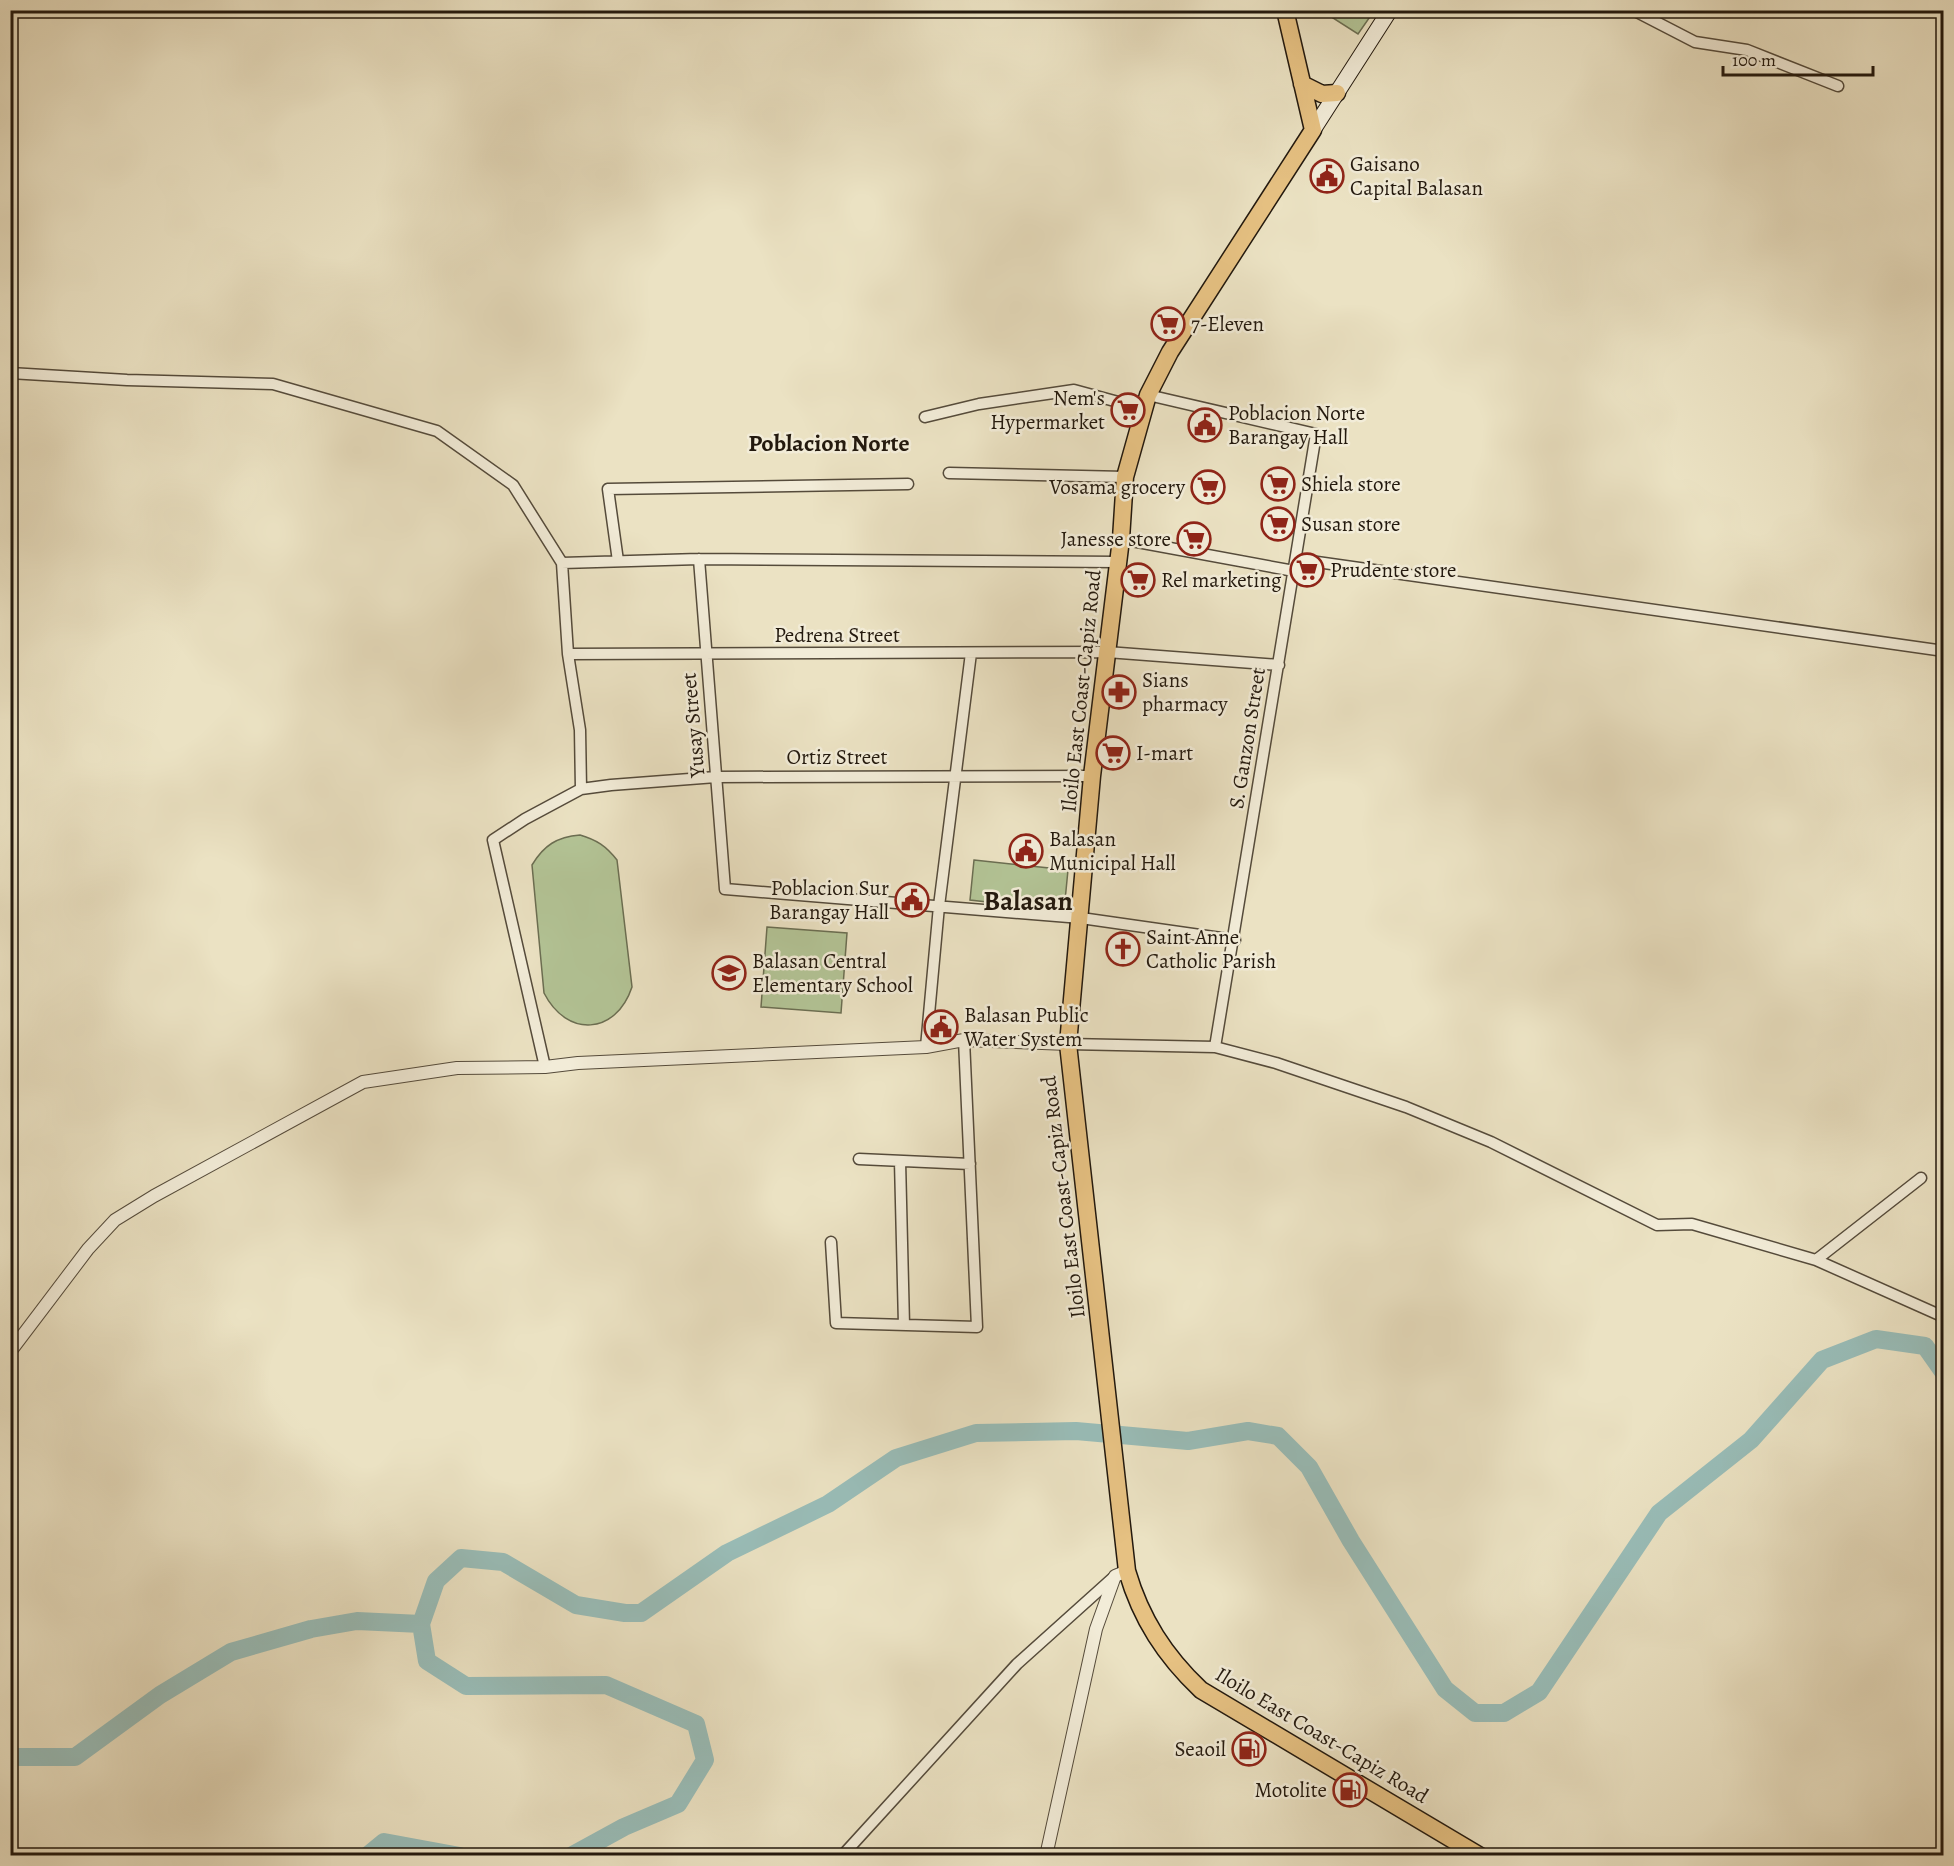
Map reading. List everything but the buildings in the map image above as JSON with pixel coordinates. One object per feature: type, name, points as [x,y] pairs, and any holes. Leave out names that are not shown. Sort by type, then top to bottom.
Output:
[{"type":"main road","points":[[1285,10],[1313,130]]},
{"type":"main road","points":[[1313,130],[1390,10]]},
{"type":"main road","points":[[1302,84],[1322,94],[1337,93]]},
{"type":"main road","name":"Iloilo East Coast-Capiz Road","points":[[1313,130],[1170,352],[1146,402],[1125,477],[1121,539],[1092,776],[1068,1044],[1110,1411],[1121,1574],[1135,1596],[1152,1633],[1176,1665],[1201,1690],[1480,1856]]},
{"type":"street","points":[[1633,10],[1695,42],[1747,50],[1838,86]]},
{"type":"street","points":[[10,373],[127,380],[273,384],[436,431],[513,485],[562,563],[568,654],[580,730],[581,789],[525,819],[493,840],[545,1067]]},
{"type":"street","points":[[925,417],[979,405],[1074,390],[1146,402]]},
{"type":"street","name":"S. Ganzon Street","points":[[1146,402],[1316,434],[1235,940],[1215,1047]]},
{"type":"street","points":[[949,473],[1125,477]]},
{"type":"street","points":[[618,561],[608,489],[908,484]]},
{"type":"street","points":[[1121,539],[1294,571]]},
{"type":"street","points":[[562,563],[699,559],[1118,562]]},
{"type":"street","name":"Yusay Street","points":[[699,559],[725,889],[939,906]]},
{"type":"street","points":[[1296,559],[1944,651]]},
{"type":"street","name":"Pedrena Street","points":[[568,654],[707,656],[1107,652],[1279,665]]},
{"type":"street","points":[[926,1047],[939,906],[971,653]]},
{"type":"street","name":"Ortiz Street","points":[[581,789],[716,777],[1092,776]]},
{"type":"street","points":[[939,906],[1081,918],[1235,940]]},
{"type":"street","points":[[10,1352],[88,1249],[115,1220],[153,1196],[363,1082],[457,1068],[545,1067],[578,1063],[926,1047],[964,1040],[1215,1047],[1276,1063],[1406,1107],[1491,1142],[1657,1225],[1692,1224],[1816,1260],[1944,1317]]},
{"type":"street","points":[[831,1242],[836,1323],[976,1327],[964,1040]]},
{"type":"street","points":[[859,1159],[970,1164]]},
{"type":"street","points":[[900,1161],[904,1325]]},
{"type":"street","points":[[1816,1260],[1921,1178]]},
{"type":"street","points":[[842,1856],[1017,1664],[1121,1574]]},
{"type":"street","points":[[1046,1856],[1096,1629],[1121,1574]]},
{"type":"green space","points":[[1322,11],[1374,11],[1358,34]]},
{"type":"green space","points":[[580,835],[601,844],[617,860],[632,987],[625,1003],[615,1015],[603,1022],[591,1025],[578,1024],[565,1018],[554,1008],[544,993],[532,865],[541,852],[552,843]]},
{"type":"green space","points":[[974,860],[1068,870],[1064,911],[970,900]]},
{"type":"green space","points":[[767,927],[847,933],[841,1013],[761,1007]]},
{"type":"waterway","points":[[571,1856],[624,1827],[678,1804],[705,1760],[696,1724],[606,1685],[466,1686],[427,1661],[421,1624],[436,1581],[461,1558],[503,1562],[576,1605],[625,1613],[641,1613],[727,1553],[828,1504],[896,1458],[976,1433],[1076,1431],[1188,1441],[1248,1431],[1278,1436],[1309,1467],[1351,1541],[1445,1689],[1475,1713],[1504,1713],[1539,1692],[1659,1513],[1751,1440],[1822,1360],[1876,1339],[1925,1346],[1944,1373]]},
{"type":"waterway","points":[[10,1757],[75,1757],[160,1695],[231,1652],[311,1629],[357,1621],[421,1624]]},
{"type":"waterway","points":[[367,1856],[384,1842],[460,1856]]},
{"type":"place","name":"Gaisano Capital Balasan","points":[[1327,176]]},
{"type":"place","name":"7-Eleven","points":[[1168,324]]},
{"type":"place","name":"Nem's Hypermarket","points":[[1128,410]]},
{"type":"place","name":"Poblacion Norte Barangay Hall","points":[[1205,425]]},
{"type":"place","name":"Shiela store","points":[[1278,484]]},
{"type":"place","name":"Vosama grocery","points":[[1208,487]]},
{"type":"place","name":"Susan store","points":[[1278,524]]},
{"type":"place","name":"Janesse store","points":[[1194,539]]},
{"type":"place","name":"Prudente store","points":[[1307,570]]},
{"type":"place","name":"Rel marketing","points":[[1138,580]]},
{"type":"place","name":"Sians pharmacy","points":[[1119,692]]},
{"type":"place","name":"I-mart","points":[[1113,753]]},
{"type":"place","name":"Balasan Municipal Hall","points":[[1026,851]]},
{"type":"place","name":"Poblacion Sur Barangay Hall","points":[[912,900]]},
{"type":"place","name":"Saint Anne Catholic Parish","points":[[1123,949]]},
{"type":"place","name":"Balasan Central Elementary School","points":[[729,973]]},
{"type":"place","name":"Balasan Public Water System","points":[[941,1027]]},
{"type":"place","name":"Seaoil","points":[[1249,1749]]},
{"type":"place","name":"Motolite","points":[[1350,1790]]},
{"type":"district","name":"Poblacion Norte","points":[[829,443]]},
{"type":"district","name":"Balasan","points":[[1028,901]]}]
